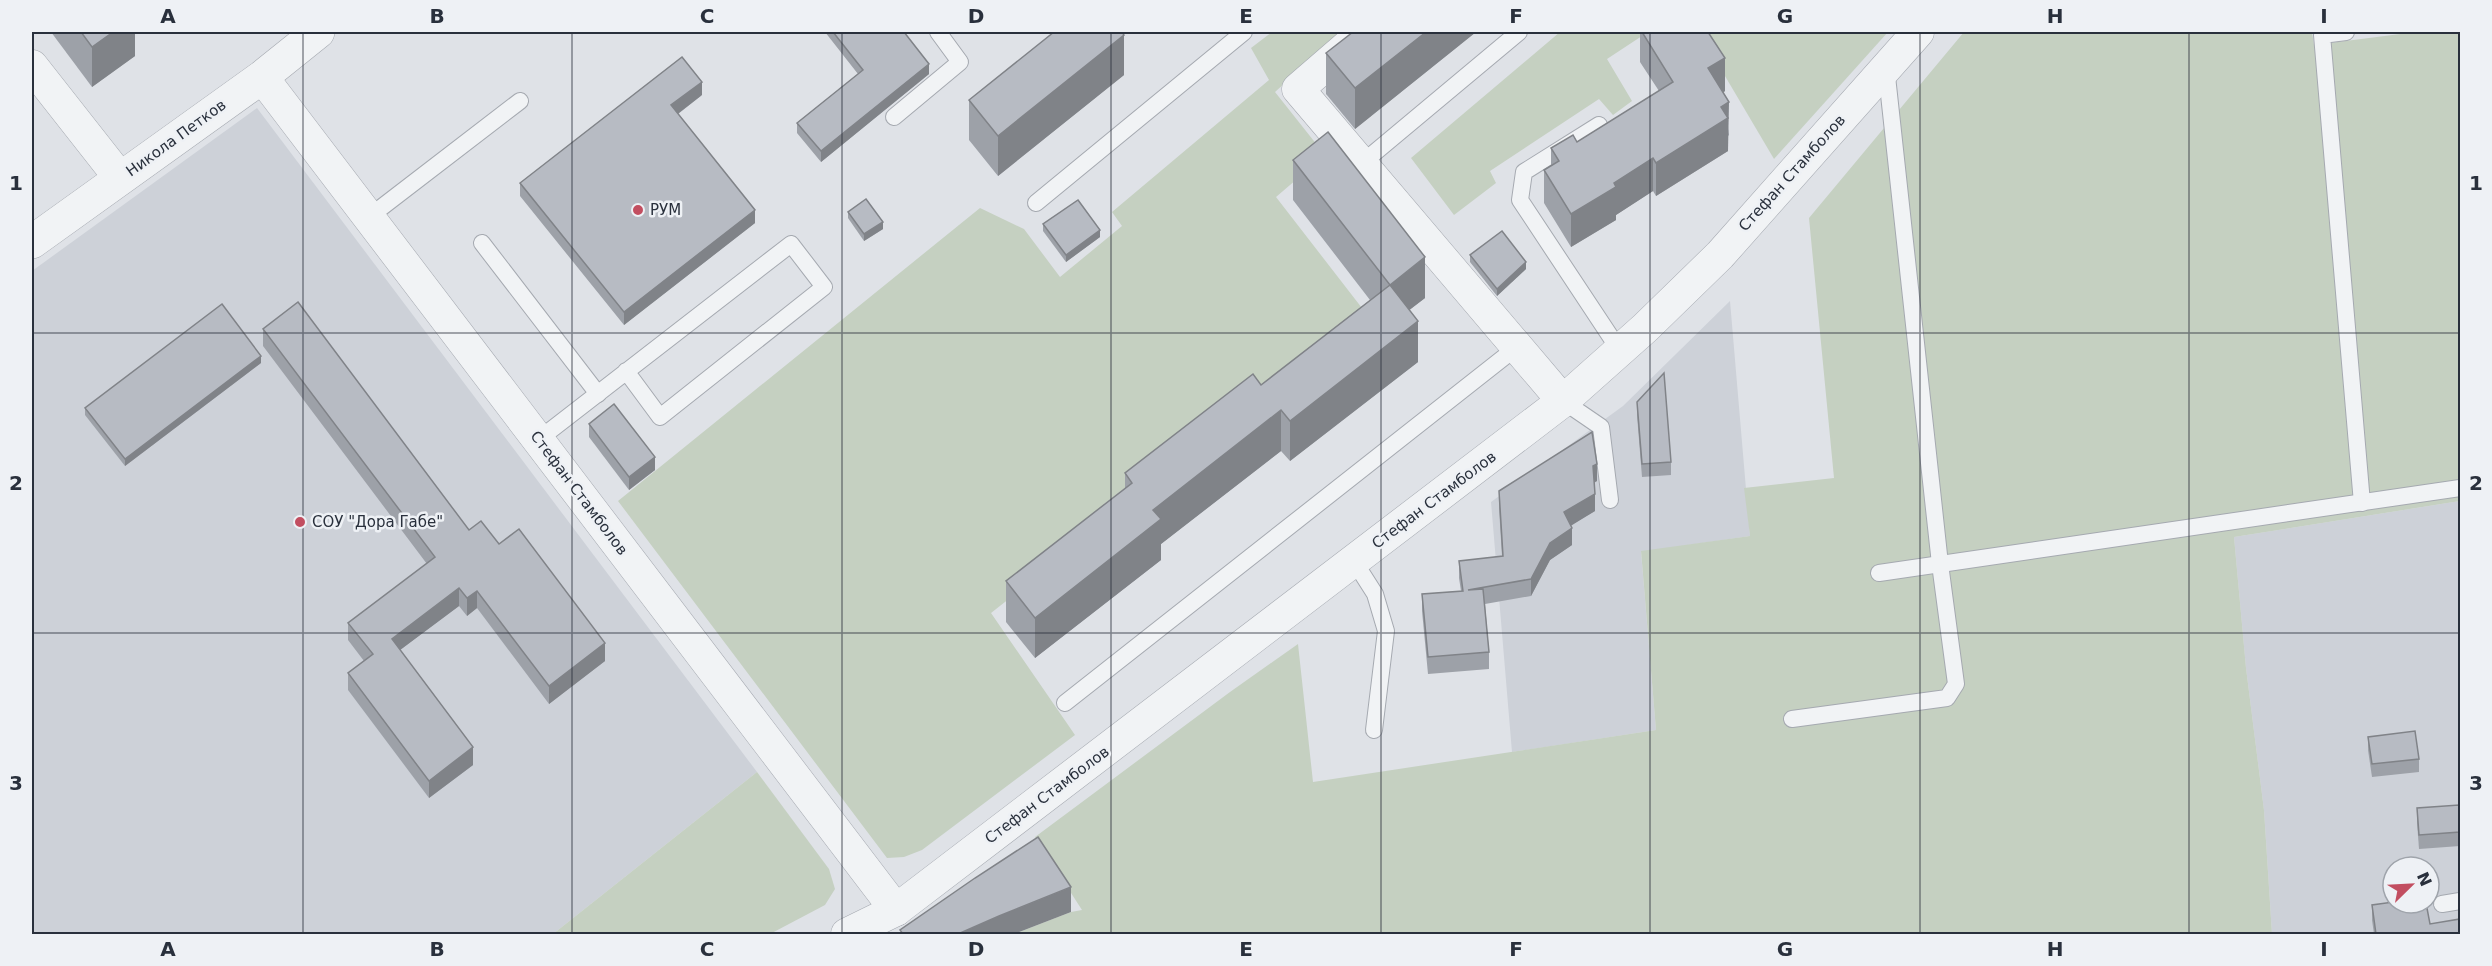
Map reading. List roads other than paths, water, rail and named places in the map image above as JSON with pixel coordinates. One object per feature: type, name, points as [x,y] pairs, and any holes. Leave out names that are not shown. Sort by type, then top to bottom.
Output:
[{"type":"street","name":"Никола Петков","points":[[32,242],[262,77],[318,32]]},
{"type":"street","points":[[1364,32],[1298,89],[1563,401]]},
{"type":"street","name":"Стефан Стамболов","points":[[847,934],[896,910],[1563,401],[1620,351],[1720,255],[1918,32]]},
{"type":"street","points":[[34,74],[120,178]]},
{"type":"street","name":"Стефан Стамболов","points":[[262,77],[896,910]]},
{"type":"lane","points":[[894,117],[960,62],[938,32]]},
{"type":"lane","points":[[1036,203],[1244,32]]},
{"type":"lane","points":[[1361,164],[1519,32]]},
{"type":"lane","points":[[2346,32],[2322,33],[2362,503]]},
{"type":"lane","points":[[1791,719],[1947,698],[1956,684],[1940,564],[1886,66]]},
{"type":"lane","points":[[369,217],[520,101]]},
{"type":"lane","points":[[1599,125],[1524,172],[1520,200],[1620,351]]},
{"type":"lane","points":[[482,243],[598,394]]},
{"type":"lane","points":[[538,440],[626,371],[791,244],[824,287],[660,417],[626,371]]},
{"type":"lane","points":[[1065,703],[1517,347]]},
{"type":"lane","points":[[1563,401],[1601,427],[1610,500]]},
{"type":"lane","points":[[1879,573],[2460,488]]},
{"type":"lane","points":[[1354,561],[1375,594],[1386,631],[1374,730]]},
{"type":"lane","points":[[2442,904],[2460,902]]},
{"type":"place","name":"РУМ","points":[[638,210]]},
{"type":"place","name":"СОУ \"Дора Габе\"","points":[[300,522]]}]
